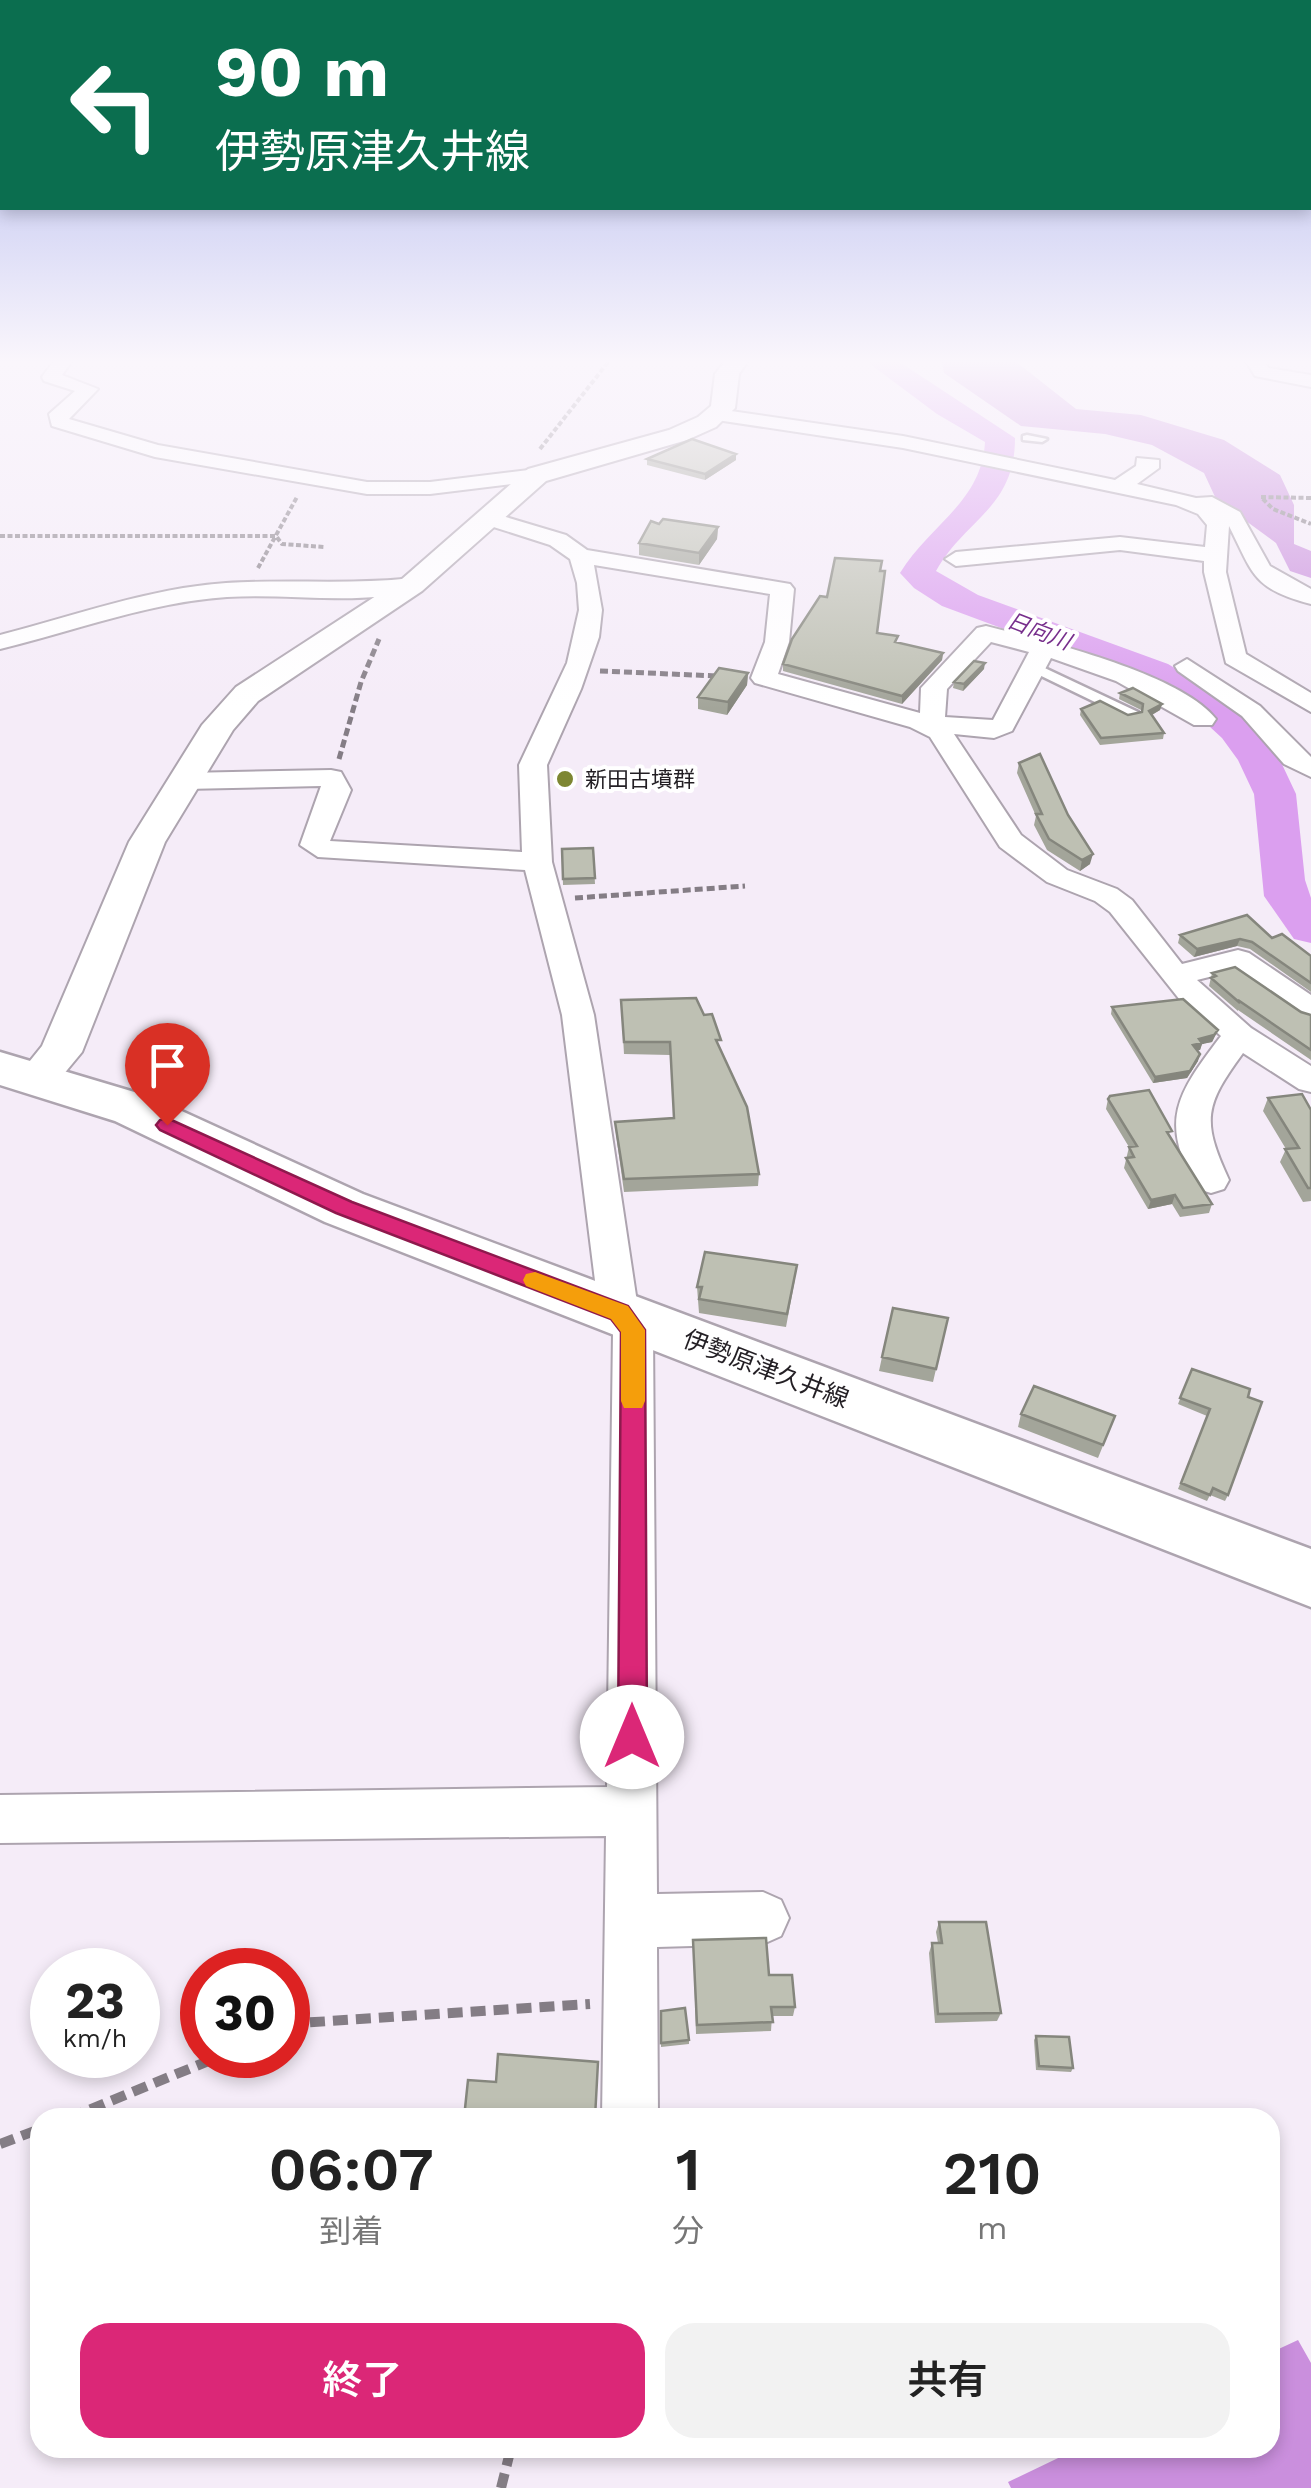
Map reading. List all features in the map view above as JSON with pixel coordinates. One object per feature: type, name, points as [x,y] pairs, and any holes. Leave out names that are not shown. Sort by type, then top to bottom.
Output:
[{"type":"main road","name":"伊勢原津久井線","points":[[19,1072],[134,1110],[344,1208],[1311,1578]]},
{"type":"street","points":[[304,477],[401,490],[513,477]]},
{"type":"street","points":[[19,1072],[61,1052],[147,842],[219,725],[247,694],[406,590],[489,518],[529,477]]},
{"type":"street","points":[[1063,477],[1218,507],[1245,530],[1262,571],[1311,598]]},
{"type":"street","points":[[1116,489],[1133,477]]},
{"type":"street","points":[[1182,500],[1206,509],[1216,518],[1215,572],[1235,658]]},
{"type":"street","points":[[489,518],[558,540],[580,556],[795,588],[764,678],[933,726],[994,730],[1004,725],[1039,657]]},
{"type":"street","points":[[992,556],[1019,527]]},
{"type":"street","points":[[956,559],[1109,542],[1163,545],[1216,556]]},
{"type":"street","points":[[580,556],[586,569],[591,612],[577,670],[533,765],[537,862],[544,900],[578,1014],[620,1312],[633,1330],[630,2108]]},
{"type":"street","points":[[0,642],[184,595],[240,590],[406,590]]},
{"type":"street","points":[[933,726],[934,688],[986,633],[1039,657],[1092,659],[1147,681],[1203,719]]},
{"type":"street","points":[[1147,681],[1184,667],[1235,658],[1311,704]]},
{"type":"street","points":[[1184,667],[1251,710],[1294,758],[1311,769]]},
{"type":"street","points":[[933,726],[1010,841],[1057,876],[1106,894],[1121,906],[1176,975],[1239,1036],[1310,1080]]},
{"type":"street","points":[[184,782],[330,778],[337,790],[314,844],[328,851],[537,862]]},
{"type":"street","points":[[1176,975],[1238,960],[1311,1010]]},
{"type":"street","points":[[1211,1180],[1192,1142],[1190,1106],[1239,1036]]},
{"type":"street","points":[[0,1819],[632,1811]]},
{"type":"street","points":[[632,1921],[764,1918]]},
{"type":"lane","points":[[1039,657],[1133,715]]},
{"type":"path","points":[[240,590],[275,548],[276,536],[296,498],[316,479]]},
{"type":"path","points":[[1311,498],[1261,497],[1273,509],[1311,524]]},
{"type":"path","points":[[0,536],[276,536]]},
{"type":"path","points":[[276,536],[282,544],[324,547]]},
{"type":"path","points":[[330,778],[347,738],[360,682],[406,590]]},
{"type":"path","points":[[577,670],[764,678]]},
{"type":"path","points":[[544,900],[745,886]]},
{"type":"path","points":[[310,2022],[632,2002]]},
{"type":"path","points":[[93,2108],[180,2073]]},
{"type":"path","points":[[0,2144],[30,2133]]},
{"type":"path","points":[[501,2488],[508,2458]]},
{"type":"shaded area","points":[[1206,477],[1281,477],[1294,505],[1294,544],[1311,551],[1311,578],[1290,571],[1276,543],[1216,499]]},
{"type":"shaded area","points":[[1298,2340],[1311,2363],[1311,2488],[1011,2488],[1008,2482],[1058,2458],[1280,2458],[1280,2348]]},
{"type":"building","points":[[663,519],[718,527],[699,553],[639,543],[651,521],[659,524]]},
{"type":"building","points":[[835,558],[882,561],[880,571],[885,571],[877,633],[898,636],[895,642],[943,653],[902,696],[783,664],[792,639],[820,596],[827,597]]},
{"type":"building","points":[[974,661],[985,663],[964,684],[954,682]]},
{"type":"building","points":[[719,668],[748,673],[728,702],[698,697]]},
{"type":"building","points":[[1133,688],[1162,704],[1149,711],[1164,733],[1101,738],[1081,709],[1100,701],[1128,715],[1142,712],[1143,704],[1120,693]]},
{"type":"building","points":[[1040,754],[1068,815],[1093,854],[1082,860],[1049,839],[1036,814],[1042,814],[1019,763]]},
{"type":"building","points":[[593,848],[595,878],[563,879],[562,849]]},
{"type":"building","points":[[1247,915],[1272,938],[1282,934],[1311,956],[1311,983],[1252,942],[1240,939],[1197,949],[1180,935]]},
{"type":"building","points":[[1235,967],[1311,1015],[1311,1050],[1238,1000],[1240,1003],[1211,978],[1216,976],[1212,973]]},
{"type":"building","points":[[696,998],[704,1015],[712,1014],[721,1040],[716,1040],[747,1107],[759,1174],[624,1179],[615,1122],[674,1118],[670,1042],[624,1042],[621,1000]]},
{"type":"building","points":[[1183,999],[1218,1030],[1193,1045],[1200,1054],[1190,1071],[1155,1077],[1112,1007]]},
{"type":"building","points":[[1149,1090],[1172,1131],[1167,1132],[1212,1204],[1183,1208],[1175,1195],[1151,1200],[1126,1158],[1134,1157],[1129,1147],[1137,1146],[1108,1099]]},
{"type":"building","points":[[1302,1094],[1311,1110],[1311,1188],[1285,1149],[1299,1148],[1268,1098]]},
{"type":"building","points":[[705,1252],[797,1265],[787,1314],[699,1299],[702,1287],[697,1287]]},
{"type":"building","points":[[893,1308],[948,1318],[936,1369],[882,1357]]},
{"type":"building","points":[[1192,1369],[1250,1389],[1248,1397],[1262,1402],[1228,1495],[1213,1488],[1210,1495],[1181,1483],[1210,1409],[1180,1398]]},
{"type":"building","points":[[1034,1386],[1115,1416],[1103,1445],[1021,1414]]},
{"type":"building","points":[[939,1922],[986,1922],[1001,2013],[938,2014],[932,1943],[942,1943]]},
{"type":"building","points":[[766,1938],[769,1975],[792,1975],[795,2007],[771,2007],[773,2022],[697,2025],[693,1940]]},
{"type":"building","points":[[685,2008],[689,2040],[661,2043],[661,2011]]},
{"type":"building","points":[[1036,2036],[1069,2037],[1073,2068],[1039,2066]]},
{"type":"building","points":[[498,2054],[598,2062],[596,2108],[465,2108],[468,2080],[496,2082]]},
{"type":"waterway","name":"日向川","points":[[995,477],[983,498],[942,539],[918,573],[966,603],[1124,658],[1211,706],[1248,743],[1272,786],[1279,813],[1282,880],[1296,912],[1311,929]]},
{"type":"slow traffic","points":[[535,1280],[620,1312],[633,1330],[633,1401]]},
{"type":"place","name":"新田古墳群","points":[[565,779]]},
{"type":"route","points":[[167,1125],[344,1208],[620,1312],[633,1330],[632,1737]]}]
